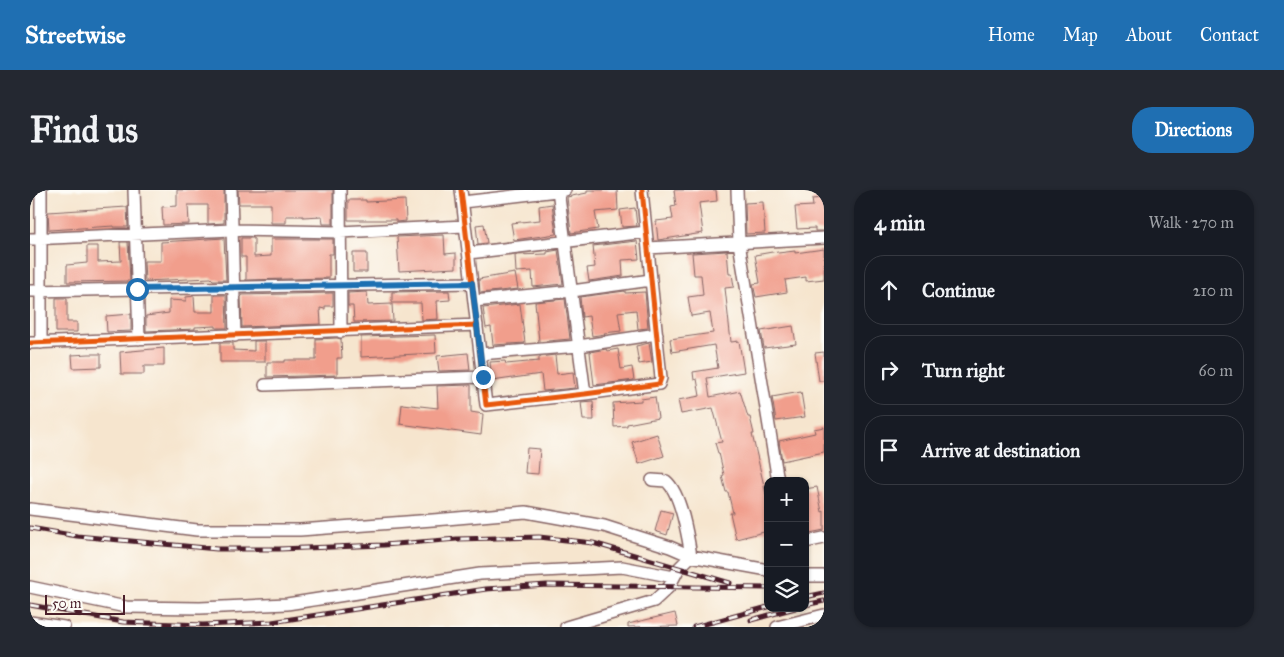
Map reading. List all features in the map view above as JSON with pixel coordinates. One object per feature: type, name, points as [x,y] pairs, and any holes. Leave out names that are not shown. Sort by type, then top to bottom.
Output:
[{"type":"street","points":[[41,190],[35,239],[35,343],[477,325]]},
{"type":"street","points":[[134,190],[139,339]]},
{"type":"street","points":[[231,190],[235,336]]},
{"type":"street","points":[[340,190],[341,332]]},
{"type":"street","points":[[461,190],[486,405],[659,384],[661,378],[642,190]]},
{"type":"street","points":[[462,202],[560,190],[585,394]]},
{"type":"street","points":[[736,190],[739,243],[777,477]]},
{"type":"street","points":[[35,239],[232,230],[340,232],[465,226]]},
{"type":"street","points":[[469,252],[646,232]]},
{"type":"street","points":[[648,248],[824,238]]},
{"type":"street","points":[[474,301],[572,291],[651,280]]},
{"type":"street","points":[[36,291],[472,283]]},
{"type":"street","points":[[480,354],[579,346],[657,334]]},
{"type":"street","points":[[265,385],[483,377]]},
{"type":"street","points":[[652,480],[666,481],[674,490],[686,526],[691,556]]},
{"type":"street","points":[[30,509],[198,530],[300,530],[446,520],[526,512],[604,526],[670,547],[691,556],[764,569]]},
{"type":"street","points":[[809,541],[824,538]]},
{"type":"street","points":[[566,627],[654,601],[669,587],[679,568],[691,556]]},
{"type":"street","points":[[30,587],[126,607],[200,608],[287,604],[480,574],[622,567],[674,577]]},
{"type":"street","points":[[809,576],[824,576]]},
{"type":"street","points":[[777,627],[796,624],[824,615]]},
{"type":"street","points":[[30,622],[64,627]]},
{"type":"building","points":[[177,190],[224,190],[224,223],[208,224],[208,205],[188,205],[189,224],[163,225],[162,207],[177,206]]},
{"type":"building","points":[[238,190],[333,190],[333,224],[323,224],[322,216],[286,216],[286,223],[271,223],[271,204],[239,204]]},
{"type":"building","points":[[587,190],[617,190],[618,210],[595,212],[598,229],[571,233],[567,197],[587,193]]},
{"type":"building","points":[[674,190],[716,190],[717,201],[699,203],[703,233],[658,240],[656,221],[673,219],[671,207],[676,206]]},
{"type":"building","points":[[824,198],[824,231],[815,231],[815,228],[797,229],[795,207],[813,206],[812,199]]},
{"type":"building","points":[[348,200],[366,200],[366,202],[405,200],[406,221],[348,220]]},
{"type":"building","points":[[763,202],[765,233],[746,234],[745,203]]},
{"type":"building","points":[[552,204],[556,234],[514,240],[511,223],[540,220],[539,206]]},
{"type":"building","points":[[127,207],[128,227],[114,226],[49,230],[48,212]]},
{"type":"building","points":[[635,208],[637,226],[622,227],[620,210]]},
{"type":"building","points":[[484,224],[487,243],[478,244],[476,225]]},
{"type":"building","points":[[444,235],[445,254],[456,253],[456,268],[399,271],[397,237]]},
{"type":"building","points":[[224,238],[226,280],[213,280],[211,278],[145,281],[144,261],[161,261],[161,242]]},
{"type":"building","points":[[241,238],[254,238],[254,257],[271,256],[271,239],[333,239],[333,254],[329,254],[329,278],[246,280],[246,257],[241,257]]},
{"type":"building","points":[[637,241],[639,259],[622,260],[623,276],[589,281],[587,268],[595,267],[593,246]]},
{"type":"building","points":[[120,242],[128,242],[130,281],[67,282],[67,265],[87,263],[87,246],[98,246],[98,262],[121,261]]},
{"type":"building","points":[[824,249],[824,279],[806,281],[806,277],[785,280],[787,292],[756,297],[753,284],[760,283],[755,255],[778,251],[778,253],[795,251],[795,253]]},
{"type":"building","points":[[558,250],[563,284],[533,287],[532,271],[516,272],[515,255],[547,254],[547,252]]},
{"type":"building","points":[[727,251],[729,274],[732,274],[734,287],[725,288],[731,342],[739,341],[744,372],[707,378],[710,397],[740,391],[748,417],[750,417],[764,486],[764,532],[736,539],[730,513],[733,513],[728,492],[726,492],[722,476],[724,475],[715,443],[722,442],[713,408],[681,414],[678,400],[700,396],[697,379],[694,380],[693,372],[718,368],[714,345],[672,352],[670,339],[713,333],[710,313],[691,316],[688,297],[703,295],[701,275],[694,275],[692,253]]},
{"type":"building","points":[[353,253],[367,253],[367,272],[353,272]]},
{"type":"building","points":[[515,273],[518,289],[480,293],[479,279]]},
{"type":"building","points":[[449,291],[450,300],[437,301],[438,319],[422,320],[421,303],[392,303],[392,292]]},
{"type":"building","points":[[625,291],[625,293],[645,292],[648,328],[638,329],[636,310],[618,312],[621,331],[592,336],[589,316],[582,317],[580,297]]},
{"type":"building","points":[[367,292],[368,305],[392,304],[393,321],[354,322],[353,306],[348,306],[348,293]]},
{"type":"building","points":[[333,293],[333,306],[325,306],[325,309],[320,308],[321,324],[242,327],[241,295]]},
{"type":"building","points":[[214,295],[226,295],[227,328],[216,328],[216,326],[146,331],[146,316],[169,313],[169,300],[186,301],[186,297],[194,296],[195,312],[214,312]]},
{"type":"building","points":[[56,298],[67,298],[67,322],[77,322],[77,332],[56,332]]},
{"type":"building","points":[[565,299],[570,339],[537,342],[539,341],[535,302]]},
{"type":"building","points":[[520,304],[525,343],[493,345],[491,327],[486,328],[483,308]]},
{"type":"building","points":[[131,314],[131,331],[107,332],[106,316]]},
{"type":"building","points":[[793,326],[796,344],[764,348],[761,331]]},
{"type":"building","points":[[435,335],[436,353],[361,357],[361,337]]},
{"type":"building","points":[[316,339],[341,339],[342,358],[337,358],[337,375],[267,377],[267,362],[316,360]]},
{"type":"building","points":[[254,341],[265,341],[265,362],[220,362],[220,343],[233,343],[233,350],[254,351]]},
{"type":"building","points":[[649,343],[652,362],[639,364],[636,346]]},
{"type":"building","points":[[164,348],[164,366],[144,366],[144,374],[121,374],[120,352]]},
{"type":"building","points":[[606,349],[607,351],[618,349],[621,369],[632,367],[634,380],[594,385],[590,352]]},
{"type":"building","points":[[824,352],[824,381],[819,381],[815,353]]},
{"type":"building","points":[[468,353],[470,370],[439,371],[437,356]]},
{"type":"building","points":[[101,354],[101,367],[73,368],[72,355]]},
{"type":"building","points":[[555,355],[557,374],[573,372],[575,388],[543,391],[541,374],[492,381],[490,362],[505,361],[506,364],[539,361],[539,357]]},
{"type":"building","points":[[471,385],[471,412],[483,414],[481,435],[400,424],[402,404],[438,408],[437,386]]},
{"type":"building","points":[[801,392],[805,417],[776,421],[772,397]]},
{"type":"building","points":[[655,397],[658,418],[627,424],[627,426],[614,427],[613,403],[641,401],[641,399]]},
{"type":"building","points":[[593,401],[594,420],[583,420],[581,402]]},
{"type":"building","points":[[824,427],[824,452],[782,461],[779,441],[815,433],[814,429]]},
{"type":"building","points":[[657,434],[664,456],[639,464],[632,442]]},
{"type":"building","points":[[527,448],[540,449],[538,474],[525,473]]},
{"type":"building","points":[[817,487],[822,512],[824,511],[824,530],[809,533],[809,522],[809,488]]},
{"type":"building","points":[[661,510],[673,513],[667,535],[655,531]]},
{"type":"building","points":[[675,613],[678,626],[628,627],[628,624]]},
{"type":"railway","points":[[30,528],[77,536],[217,549],[279,549],[384,545],[457,539],[539,537],[593,543],[730,583]]},
{"type":"railway","points":[[30,605],[123,622],[203,625],[272,622],[486,589],[547,585],[764,588]]},
{"type":"railway","points":[[809,596],[824,593]]},
{"type":"railway","points":[[809,604],[824,601]]},
{"type":"railway","points":[[694,627],[764,608]]},
{"type":"railway","points":[[751,620],[780,612]]},
{"type":"cycle path","points":[[461,190],[486,405],[659,384],[661,378],[642,190]]},
{"type":"cycle path","points":[[30,343],[477,325]]},
{"type":"route","points":[[137,289],[472,283],[483,377]]}]
